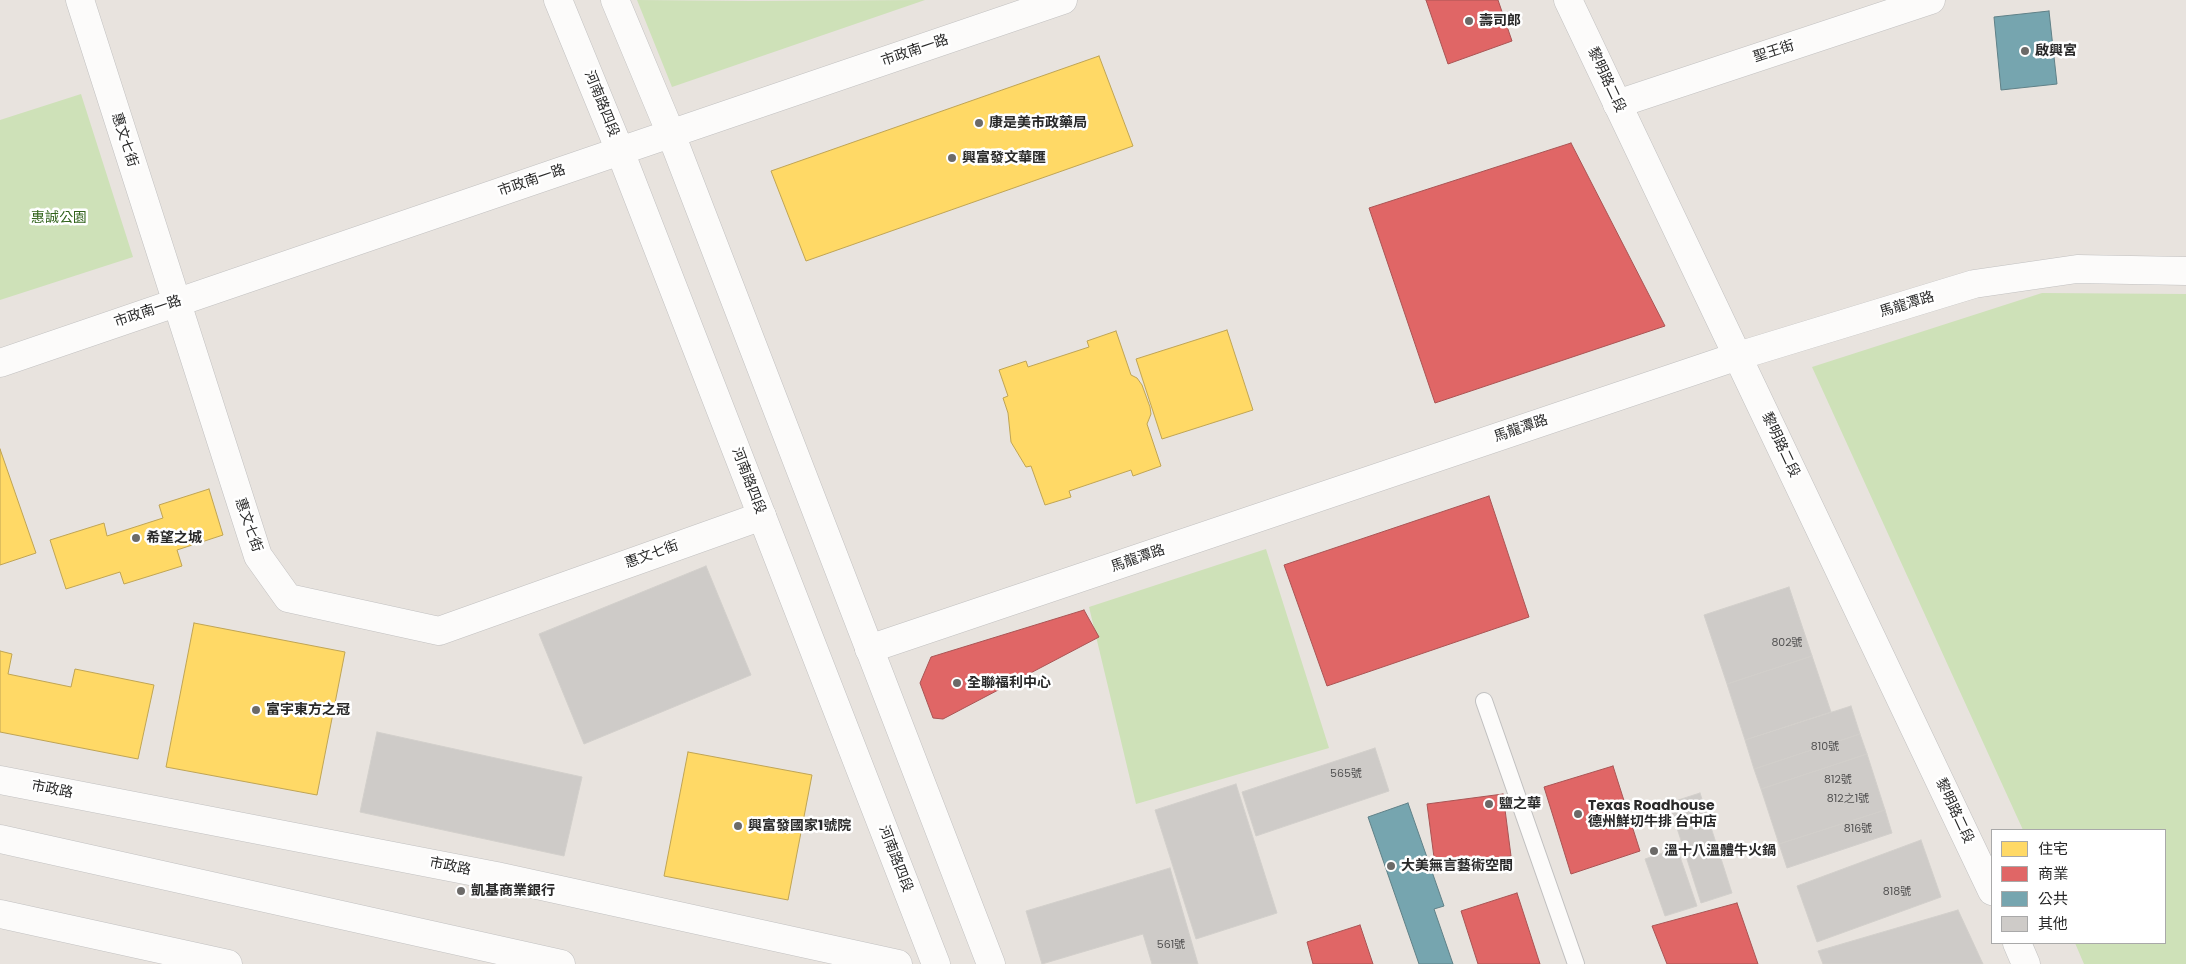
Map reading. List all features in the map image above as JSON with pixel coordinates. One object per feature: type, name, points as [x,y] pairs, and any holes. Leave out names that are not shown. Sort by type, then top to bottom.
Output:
[{"type":"street","name":"惠文七街","points":[[80,0],[175,302],[258,556],[288,598],[439,631],[762,516]]},
{"type":"street","name":"河南路四段","points":[[558,0],[620,151],[936,964]]},
{"type":"street","points":[[615,0],[671,134],[991,964]]},
{"type":"street","name":"市政南一路","points":[[0,363],[1064,0]]},
{"type":"street","name":"黎明路二段","points":[[1568,0],[1991,889]]},
{"type":"street","name":"聖王街","points":[[1617,104],[1931,0]]},
{"type":"street","name":"馬龍潭路","points":[[869,649],[1738,356],[1974,284],[2077,269],[2186,271]]},
{"type":"street","name":"市政路","points":[[0,780],[496,876],[898,964]]},
{"type":"street","points":[[0,839],[94,858],[561,964]]},
{"type":"street","points":[[0,914],[228,964]]},
{"type":"street","points":[[2016,944],[2026,964]]},
{"type":"lane","points":[[1484,702],[1576,964]]},
{"type":"green space","points":[[637,0],[750,1],[925,0],[672,87]]},
{"type":"green space","name":"惠誠公園","points":[[81,94],[133,257],[0,300],[0,120]]},
{"type":"green space","points":[[2042,293],[2186,294],[2186,964],[2084,964],[2075,944],[2166,944],[2166,829],[2023,829],[1812,367]]},
{"type":"green space","points":[[1266,549],[1329,748],[1136,804],[1089,607]]},
{"type":"building: 住宅","name":"興富發文華匯","points":[[1099,56],[1133,146],[806,261],[771,171]]},
{"type":"building: 住宅","points":[[1227,330],[1253,410],[1162,439],[1136,359]]},
{"type":"building: 住宅","points":[[1116,331],[1131,375],[1137,378],[1142,385],[1150,407],[1151,414],[1147,424],[1161,466],[1133,476],[1131,470],[1069,491],[1071,497],[1045,505],[1031,466],[1026,467],[1011,442],[1008,413],[1003,398],[1008,396],[999,370],[1026,361],[1028,367],[1089,347],[1087,341]]},
{"type":"building: 住宅","points":[[0,449],[36,553],[0,565]]},
{"type":"building: 住宅","name":"希望之城","points":[[209,489],[223,535],[177,550],[182,566],[124,584],[120,572],[66,589],[50,540],[104,523],[107,536],[163,518],[159,505]]},
{"type":"building: 住宅","name":"富宇東方之冠","points":[[194,623],[345,652],[317,795],[166,767]]},
{"type":"building: 住宅","points":[[0,651],[12,654],[8,674],[71,687],[75,669],[154,685],[138,759],[0,732]]},
{"type":"building: 住宅","name":"興富發國家1號院","points":[[688,752],[812,775],[788,900],[664,876]]},
{"type":"building: 商業","name":"壽司郎","points":[[1426,0],[1498,0],[1512,41],[1448,64]]},
{"type":"building: 商業","points":[[1571,143],[1665,326],[1435,403],[1369,208]]},
{"type":"building: 商業","points":[[1489,496],[1529,617],[1327,686],[1284,565]]},
{"type":"building: 商業","points":[[1084,610],[1099,637],[943,719],[933,718],[920,683],[931,657]]},
{"type":"building: 商業","points":[[1613,766],[1640,851],[1571,874],[1544,787]]},
{"type":"building: 商業","points":[[1503,794],[1511,856],[1435,865],[1427,804]]},
{"type":"building: 商業","points":[[1517,893],[1540,964],[1478,964],[1461,911]]},
{"type":"building: 商業","points":[[1737,903],[1758,964],[1667,964],[1652,926]]},
{"type":"building: 商業","points":[[1360,925],[1373,964],[1313,964],[1307,942]]},
{"type":"building: 公共","name":"啟興宮","points":[[2049,11],[2057,84],[2001,90],[1994,17]]},
{"type":"building: 公共","points":[[1408,803],[1444,906],[1434,909],[1453,964],[1419,964],[1368,817]]},
{"type":"building: 其他","points":[[706,566],[751,675],[584,744],[539,634]]},
{"type":"building: 其他","points":[[1789,587],[1812,656],[1727,684],[1704,615]]},
{"type":"building: 其他","points":[[1812,656],[1831,712],[1745,740],[1727,684]]},
{"type":"building: 其他","points":[[1851,706],[1860,734],[1754,769],[1745,740]]},
{"type":"building: 其他","points":[[377,732],[582,777],[564,856],[360,812]]},
{"type":"building: 其他","points":[[1860,734],[1867,754],[1761,789],[1754,769]]},
{"type":"building: 其他","points":[[1375,748],[1389,791],[1256,836],[1242,792]]},
{"type":"building: 其他","points":[[1867,754],[1885,810],[1779,844],[1761,789]]},
{"type":"building: 其他","points":[[1236,784],[1277,913],[1196,939],[1155,810]]},
{"type":"building: 其他","points":[[1700,793],[1732,893],[1701,903],[1669,803]]},
{"type":"building: 其他","points":[[1885,810],[1892,833],[1787,868],[1779,844]]},
{"type":"building: 其他","points":[[1921,840],[1941,897],[1817,942],[1797,886]]},
{"type":"building: 其他","points":[[1677,848],[1697,906],[1665,916],[1645,859]]},
{"type":"building: 其他","points":[[1170,868],[1198,964],[1152,964],[1143,934],[1042,964],[1026,911]]},
{"type":"building: 其他","points":[[1958,910],[1983,964],[1823,964],[1818,951]]},
{"type":"place","name":"壽司郎","points":[[1469,21]]},
{"type":"place","name":"啟興宮","points":[[2025,51]]},
{"type":"place","name":"康是美市政藥局","points":[[979,123]]},
{"type":"place","name":"興富發文華匯","points":[[952,158]]},
{"type":"place","name":"希望之城","points":[[136,538]]},
{"type":"place","name":"全聯福利中心","points":[[957,683]]},
{"type":"place","name":"富宇東方之冠","points":[[256,710]]},
{"type":"place","name":"鹽之華","points":[[1489,804]]},
{"type":"place","name":"Texas Roadhouse 德州鮮切牛排 台中店","points":[[1578,814]]},
{"type":"place","name":"興富發國家1號院","points":[[738,826]]},
{"type":"place","name":"溫十八溫體牛火鍋","points":[[1654,851]]},
{"type":"place","name":"大美無言藝術空間","points":[[1391,866]]},
{"type":"place","name":"凱基商業銀行","points":[[461,891]]}]
